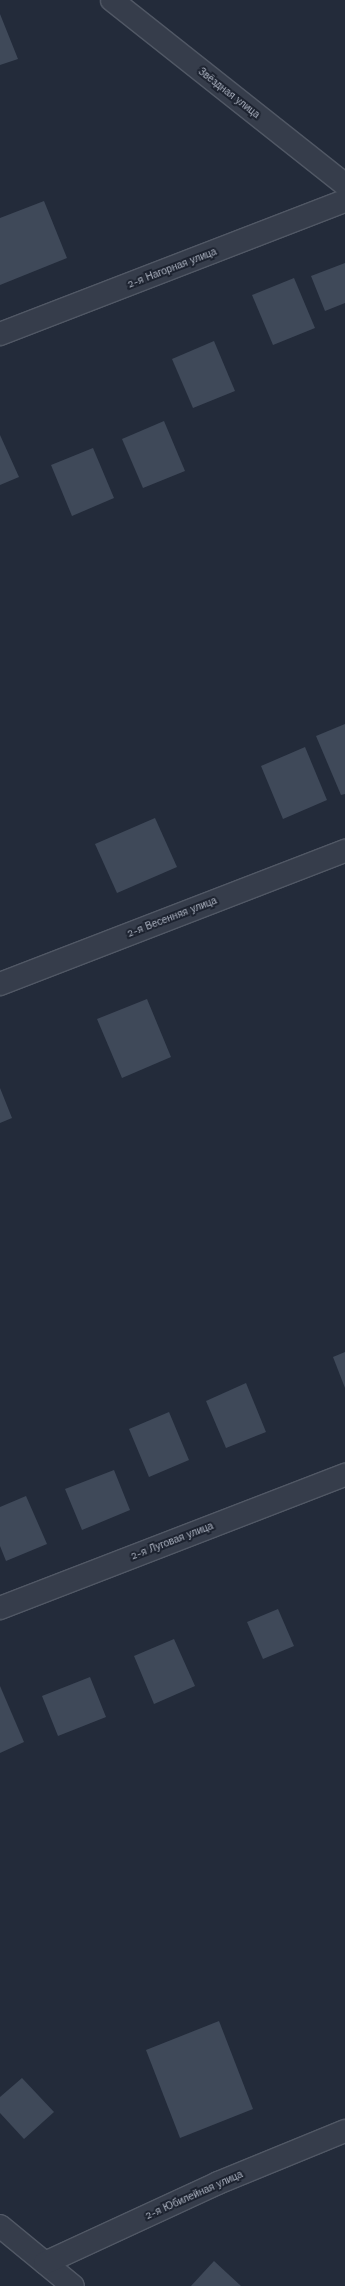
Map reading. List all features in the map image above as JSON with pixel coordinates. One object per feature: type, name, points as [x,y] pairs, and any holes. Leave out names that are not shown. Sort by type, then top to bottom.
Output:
[{"type":"street","name":"Звёздная улица","points":[[112,0],[345,185]]},
{"type":"street","name":"2-я Нагорная улица","points":[[0,334],[345,201]]},
{"type":"street","name":"2-я Весенняя улица","points":[[0,984],[345,851]]},
{"type":"street","name":"2-я Луговая улица","points":[[0,1608],[345,1475]]},
{"type":"street","name":"2-я Юбилейная улица","points":[[45,2263],[218,2183],[345,2131]]},
{"type":"street","points":[[0,2226],[73,2286]]},
{"type":"building","points":[[0,14],[18,59],[0,65]]},
{"type":"building","points":[[44,201],[67,258],[0,285],[0,218]]},
{"type":"building","points":[[345,263],[345,303],[325,311],[311,276]]},
{"type":"building","points":[[294,278],[315,328],[273,345],[252,295]]},
{"type":"building","points":[[214,341],[235,391],[193,408],[172,359]]},
{"type":"building","points":[[164,421],[185,471],[143,488],[122,439]]},
{"type":"building","points":[[0,435],[19,477],[0,485]]},
{"type":"building","points":[[93,448],[114,498],[72,516],[51,465]]},
{"type":"building","points":[[345,724],[345,794],[341,795],[316,736]]},
{"type":"building","points":[[305,747],[327,800],[283,819],[261,766]]},
{"type":"building","points":[[155,818],[177,867],[117,893],[95,844]]},
{"type":"building","points":[[147,999],[171,1057],[122,1078],[97,1019]]},
{"type":"building","points":[[0,1088],[12,1118],[0,1123]]},
{"type":"building","points":[[345,1352],[345,1388],[333,1357]]},
{"type":"building","points":[[246,1383],[266,1432],[226,1448],[206,1401]]},
{"type":"building","points":[[169,1412],[189,1460],[149,1477],[129,1429]]},
{"type":"building","points":[[114,1470],[130,1510],[82,1530],[65,1489]]},
{"type":"building","points":[[26,1496],[47,1544],[6,1561],[0,1546],[0,1507]]},
{"type":"building","points":[[278,1609],[294,1646],[263,1659],[247,1622]]},
{"type":"building","points":[[174,1639],[195,1686],[154,1704],[134,1656]]},
{"type":"building","points":[[90,1677],[106,1717],[58,1736],[42,1696]]},
{"type":"building","points":[[0,1686],[24,1742],[0,1753]]},
{"type":"building","points":[[219,2021],[253,2109],[180,2138],[146,2050]]},
{"type":"building","points":[[22,2078],[54,2112],[24,2139],[0,2113],[0,2097]]},
{"type":"building","points":[[214,2261],[241,2286],[191,2286]]}]
